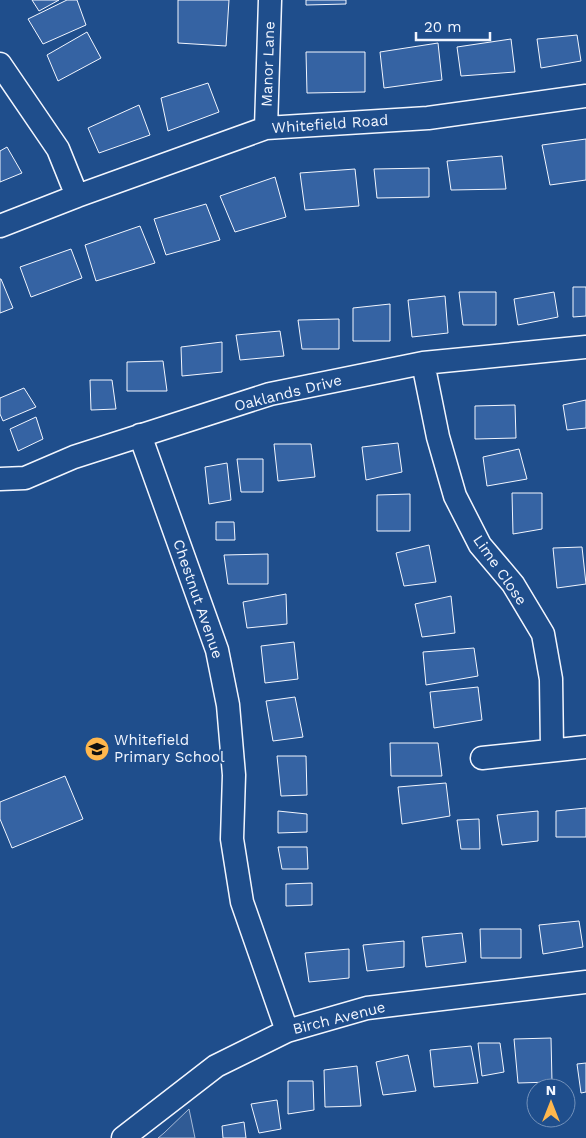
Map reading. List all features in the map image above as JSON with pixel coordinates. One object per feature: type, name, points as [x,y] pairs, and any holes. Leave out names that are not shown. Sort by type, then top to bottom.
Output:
[{"type":"street","name":"Manor Lane","points":[[266,128],[270,0]]},
{"type":"street","points":[[0,64],[58,148],[77,196]]},
{"type":"street","name":"Whitefield Road","points":[[0,226],[77,196],[266,128],[428,118],[586,96]]},
{"type":"street","name":"Oaklands Drive","points":[[0,479],[25,478],[74,457],[270,394],[423,363],[586,348]]},
{"type":"street","name":"Lime Close","points":[[423,363],[438,436],[455,496],[480,545],[513,584],[543,634],[551,679],[552,749]]},
{"type":"street","name":"Chestnut Avenue","points":[[140,435],[217,650],[228,705],[234,775],[232,839],[242,902],[287,1031]]},
{"type":"street","points":[[482,758],[552,749],[586,747]]},
{"type":"street","name":"Birch Avenue","points":[[123,1138],[216,1066],[287,1031],[367,1008],[586,982]]},
{"type":"shaded area","points":[[189,1109],[195,1138],[158,1138],[164,1133]]},
{"type":"building","points":[[32,0],[59,0],[39,11]]},
{"type":"building","points":[[67,0],[77,0],[86,25],[43,44],[28,19]]},
{"type":"building","points":[[178,0],[229,0],[226,46],[178,43]]},
{"type":"building","points":[[306,0],[346,0],[346,4],[306,5]]},
{"type":"building","points":[[87,32],[101,58],[58,81],[47,55]]},
{"type":"building","points":[[577,35],[581,61],[541,68],[537,39]]},
{"type":"building","points":[[511,39],[515,72],[461,76],[457,47]]},
{"type":"building","points":[[438,43],[442,80],[384,88],[380,52]]},
{"type":"building","points":[[306,52],[365,52],[365,92],[307,93]]},
{"type":"building","points":[[208,83],[219,112],[168,131],[161,98]]},
{"type":"building","points":[[139,105],[150,135],[99,153],[88,128]]},
{"type":"building","points":[[586,139],[586,180],[550,185],[542,145]]},
{"type":"building","points":[[7,147],[22,173],[0,182],[0,151]]},
{"type":"building","points":[[502,156],[506,189],[451,190],[447,161]]},
{"type":"building","points":[[429,168],[429,197],[377,198],[374,169]]},
{"type":"building","points":[[355,169],[359,206],[305,210],[300,173]]},
{"type":"building","points":[[275,177],[286,217],[235,232],[220,196]]},
{"type":"building","points":[[206,204],[220,240],[166,255],[154,219]]},
{"type":"building","points":[[140,226],[155,263],[96,281],[85,245]]},
{"type":"building","points":[[71,249],[82,278],[31,297],[20,267]]},
{"type":"building","points":[[0,279],[13,308],[0,313]]},
{"type":"building","points":[[573,287],[586,287],[586,316],[573,317]]},
{"type":"building","points":[[459,292],[496,292],[496,325],[463,325]]},
{"type":"building","points":[[554,292],[558,317],[518,325],[514,299]]},
{"type":"building","points":[[445,296],[448,333],[412,337],[408,300]]},
{"type":"building","points":[[390,304],[390,341],[353,341],[353,308]]},
{"type":"building","points":[[339,319],[339,349],[302,349],[298,320]]},
{"type":"building","points":[[280,331],[284,356],[240,360],[236,335]]},
{"type":"building","points":[[222,342],[222,372],[182,376],[181,347]]},
{"type":"building","points":[[163,361],[167,391],[127,391],[127,362]]},
{"type":"building","points":[[90,380],[112,380],[116,409],[91,410]]},
{"type":"building","points":[[24,388],[36,407],[3,421],[0,414],[0,398]]},
{"type":"building","points":[[586,400],[586,428],[567,430],[563,405]]},
{"type":"building","points":[[515,405],[516,438],[475,439],[475,406]]},
{"type":"building","points":[[36,417],[43,439],[18,451],[10,429]]},
{"type":"building","points":[[398,443],[402,472],[366,480],[362,447]]},
{"type":"building","points":[[274,444],[311,444],[315,477],[278,481]]},
{"type":"building","points":[[519,449],[527,479],[487,486],[483,457]]},
{"type":"building","points":[[237,459],[263,459],[263,492],[241,492]]},
{"type":"building","points":[[227,463],[231,500],[209,504],[205,467]]},
{"type":"building","points":[[512,493],[542,493],[542,529],[513,534]]},
{"type":"building","points":[[410,494],[410,531],[377,531],[377,495]]},
{"type":"building","points":[[216,522],[234,522],[235,540],[216,540]]},
{"type":"building","points":[[429,545],[436,582],[404,586],[396,553]]},
{"type":"building","points":[[582,547],[586,584],[557,588],[553,548]]},
{"type":"building","points":[[268,554],[268,584],[228,584],[224,555]]},
{"type":"building","points":[[286,594],[287,624],[247,628],[243,602]]},
{"type":"building","points":[[451,596],[455,633],[422,637],[415,604]]},
{"type":"building","points":[[294,642],[298,679],[265,683],[261,646]]},
{"type":"building","points":[[474,648],[478,676],[426,685],[423,652]]},
{"type":"building","points":[[478,687],[482,720],[434,728],[430,692]]},
{"type":"building","points":[[295,697],[303,737],[273,741],[266,701]]},
{"type":"building","points":[[390,743],[438,743],[442,776],[391,776]]},
{"type":"building","points":[[277,756],[306,756],[307,795],[281,796]]},
{"type":"building","points":[[65,776],[83,819],[12,848],[0,819],[0,802]]},
{"type":"building","points":[[446,783],[450,816],[402,824],[398,787]]},
{"type":"building","points":[[586,808],[586,837],[556,837],[556,811]]},
{"type":"building","points":[[278,811],[307,814],[307,832],[278,833]]},
{"type":"building","points":[[538,811],[538,841],[502,845],[497,815]]},
{"type":"building","points":[[479,819],[480,849],[461,849],[457,820]]},
{"type":"building","points":[[278,847],[307,847],[308,869],[282,869]]},
{"type":"building","points":[[312,883],[312,905],[286,906],[286,884]]},
{"type":"building","points":[[579,921],[583,947],[543,954],[539,925]]},
{"type":"building","points":[[480,929],[521,929],[521,958],[481,958]]},
{"type":"building","points":[[462,933],[466,962],[426,967],[422,937]]},
{"type":"building","points":[[404,941],[404,967],[367,971],[363,945]]},
{"type":"building","points":[[349,949],[349,978],[309,982],[305,953]]},
{"type":"building","points":[[551,1038],[552,1078],[526,1078],[526,1083],[518,1083],[514,1039]]},
{"type":"building","points":[[478,1043],[500,1043],[504,1072],[482,1076]]},
{"type":"building","points":[[471,1046],[478,1083],[434,1087],[430,1050]]},
{"type":"building","points":[[408,1055],[416,1091],[383,1095],[376,1062]]},
{"type":"building","points":[[586,1063],[586,1092],[581,1093],[577,1064]]},
{"type":"building","points":[[357,1066],[361,1106],[325,1107],[324,1070]]},
{"type":"building","points":[[288,1081],[313,1081],[314,1110],[288,1114]]},
{"type":"building","points":[[277,1100],[281,1129],[259,1133],[251,1104]]},
{"type":"building","points":[[244,1122],[246,1138],[223,1138],[222,1126]]},
{"type":"place","name":"Whitefield Primary School","points":[[97,749]]}]
